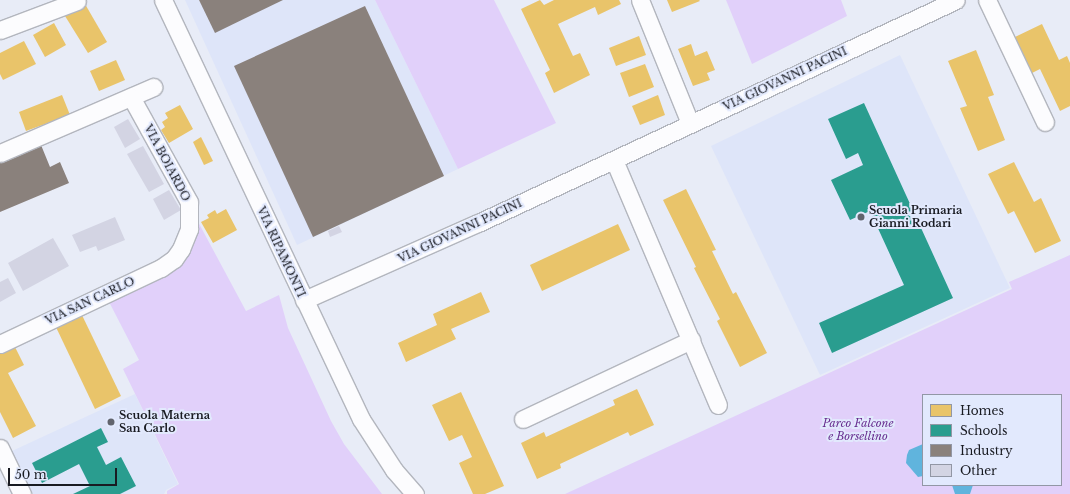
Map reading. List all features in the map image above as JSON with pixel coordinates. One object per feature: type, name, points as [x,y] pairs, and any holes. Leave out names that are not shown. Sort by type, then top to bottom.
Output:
[{"type":"street","name":"VIA RIPAMONTI","points":[[163,0],[361,419],[394,470],[415,494]]},
{"type":"street","points":[[640,0],[690,123]]},
{"type":"street","name":"VIA GIOVANNI PACINI","points":[[304,300],[614,160],[690,123],[956,0]]},
{"type":"street","points":[[987,0],[1045,122]]},
{"type":"street","points":[[0,30],[77,1]]},
{"type":"street","points":[[0,153],[154,87]]},
{"type":"street","name":"VIA BOIARDO","points":[[131,97],[189,202],[189,228],[178,254]]},
{"type":"street","points":[[614,160],[718,405]]},
{"type":"street","name":"VIA SAN CARLO","points":[[0,344],[161,268],[178,254]]},
{"type":"street","points":[[523,419],[691,340]]},
{"type":"street","points":[[0,448],[22,494]]},
{"type":"shaded area","points":[[185,0],[375,0],[458,169],[297,245]]},
{"type":"shaded area","name":"Scuola Primaria Gianni Rodari","points":[[900,55],[1010,288],[820,375],[711,146]]},
{"type":"shaded area","name":"Scuola Materna San Carlo","points":[[135,394],[178,484],[166,490],[164,494],[33,494],[12,451]]},
{"type":"green space","points":[[375,0],[494,0],[556,123],[458,169]]},
{"type":"green space","points":[[726,0],[841,0],[847,16],[752,64]]},
{"type":"green space","points":[[196,218],[246,311],[279,295],[288,328],[331,421],[344,444],[382,494],[167,494],[167,491],[179,484],[123,369],[139,360],[106,296],[174,265]]},
{"type":"green space","name":"Parco Falcone e Borsellino","points":[[1070,255],[1070,494],[565,494],[1012,289],[1009,282]]},
{"type":"water","points":[[922,444],[922,476],[918,477],[906,463],[909,450]]},
{"type":"water","points":[[952,486],[973,486],[970,494],[955,494]]},
{"type":"building: Homes","points":[[540,0],[544,5],[554,0],[619,0],[621,4],[598,15],[595,7],[558,24],[573,56],[580,53],[590,75],[554,93],[545,73],[550,70],[521,9]]},
{"type":"building: Homes","points":[[667,0],[699,0],[700,1],[672,12]]},
{"type":"building: Homes","points":[[85,4],[107,42],[88,53],[65,16]]},
{"type":"building: Homes","points":[[54,23],[66,45],[45,57],[33,35]]},
{"type":"building: Homes","points":[[1042,24],[1059,60],[1067,56],[1070,63],[1070,106],[1060,111],[1040,69],[1032,73],[1015,37]]},
{"type":"building: Homes","points":[[639,36],[646,55],[616,66],[609,48]]},
{"type":"building: Homes","points":[[24,41],[36,64],[3,80],[0,74],[0,53]]},
{"type":"building: Homes","points":[[691,44],[695,56],[707,51],[715,70],[707,73],[710,80],[693,86],[678,49]]},
{"type":"building: Homes","points":[[976,50],[994,95],[988,97],[1005,140],[978,151],[960,108],[967,106],[948,61]]},
{"type":"building: Homes","points":[[116,60],[125,80],[99,91],[90,71]]},
{"type":"building: Homes","points":[[645,64],[654,87],[629,97],[620,73]]},
{"type":"building: Homes","points":[[62,95],[70,115],[26,131],[19,112]]},
{"type":"building: Homes","points":[[658,95],[665,115],[640,125],[632,106]]},
{"type":"building: Homes","points":[[180,105],[193,129],[169,143],[161,130],[165,127],[162,122],[168,118],[165,113]]},
{"type":"building: Homes","points":[[201,137],[213,161],[204,165],[193,142]]},
{"type":"building: Homes","points":[[1014,162],[1034,202],[1041,198],[1061,241],[1035,253],[1014,211],[1008,214],[988,174]]},
{"type":"building: Homes","points":[[686,189],[716,250],[712,251],[733,294],[736,292],[767,353],[740,367],[717,321],[720,319],[694,268],[696,267],[663,200]]},
{"type":"building: Homes","points":[[226,209],[237,230],[213,243],[201,222],[209,218],[207,215],[215,210],[217,214]]},
{"type":"building: Homes","points":[[618,224],[630,250],[542,291],[530,265]]},
{"type":"building: Homes","points":[[481,292],[490,312],[451,329],[456,339],[406,362],[398,343],[437,325],[433,314]]},
{"type":"building: Homes","points":[[80,311],[121,396],[95,409],[54,323]]},
{"type":"building: Homes","points":[[14,345],[24,365],[8,373],[36,426],[13,438],[0,412],[0,352]]},
{"type":"building: Homes","points":[[637,389],[654,425],[630,436],[628,432],[560,464],[561,468],[537,479],[521,443],[544,432],[546,437],[615,405],[613,400]]},
{"type":"building: Homes","points":[[461,392],[504,486],[485,494],[473,494],[459,463],[472,457],[462,435],[449,441],[432,405]]},
{"type":"building: Schools","points":[[864,103],[953,298],[832,353],[819,323],[904,285],[870,211],[850,220],[831,180],[863,165],[858,153],[846,159],[828,119]]},
{"type":"building: Schools","points":[[101,428],[108,442],[97,447],[106,465],[121,457],[136,486],[120,494],[73,494],[90,486],[79,464],[42,483],[32,463]]},
{"type":"building: Industry","points":[[199,0],[283,0],[215,33]]},
{"type":"building: Industry","points":[[365,6],[444,176],[313,237],[234,66]]},
{"type":"building: Industry","points":[[41,145],[50,167],[60,162],[69,183],[0,212],[0,163]]},
{"type":"building: Other","points":[[128,119],[140,139],[125,148],[114,127]]},
{"type":"building: Other","points":[[143,146],[164,184],[149,192],[127,154]]},
{"type":"building: Other","points":[[169,190],[181,210],[164,220],[153,199]]},
{"type":"building: Other","points":[[115,217],[125,240],[98,251],[96,246],[80,252],[72,235]]},
{"type":"building: Other","points":[[339,226],[342,232],[330,237],[328,231]]},
{"type":"building: Other","points":[[53,238],[69,266],[23,291],[8,263]]},
{"type":"building: Other","points":[[8,278],[16,293],[0,302],[0,282]]},
{"type":"place","name":"Scuola Primaria Gianni Rodari","points":[[861,217]]},
{"type":"place","name":"Scuola Materna San Carlo","points":[[111,422]]}]
